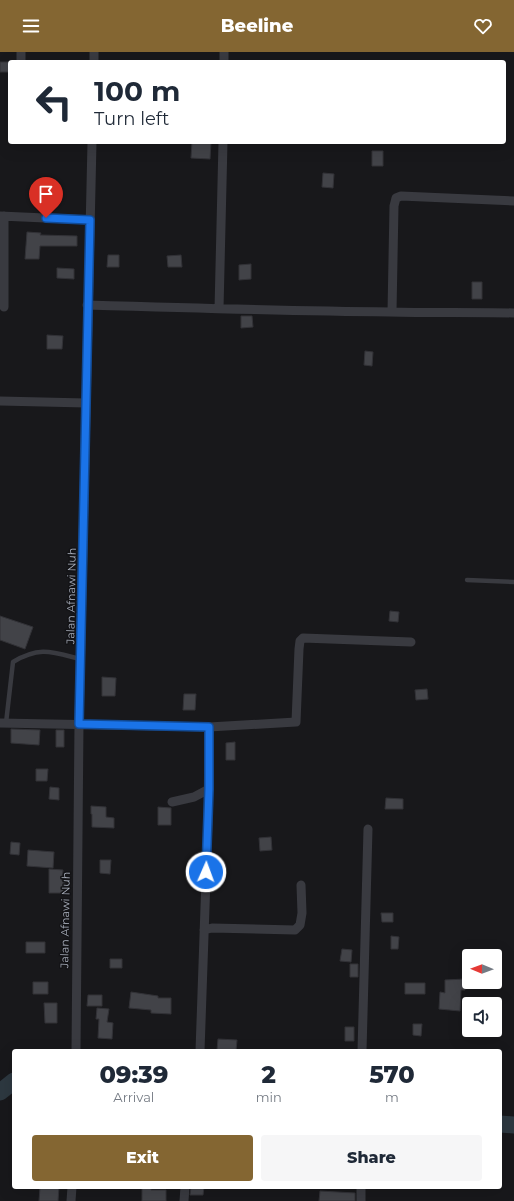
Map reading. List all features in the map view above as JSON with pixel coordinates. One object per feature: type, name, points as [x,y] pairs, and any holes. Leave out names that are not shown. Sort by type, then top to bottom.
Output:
[{"type":"street","name":"Jalan Afnawi Nuh","points":[[76,1049],[79,724],[87,305],[92,144]]},
{"type":"street","points":[[219,309],[223,144]]},
{"type":"street","points":[[392,312],[394,206],[396,198],[401,196],[514,201]]},
{"type":"street","points":[[4,307],[2,216],[90,220]]},
{"type":"street","points":[[87,305],[219,309],[514,313]]},
{"type":"street","points":[[0,401],[86,403]]},
{"type":"street","points":[[3,723],[209,727],[296,722],[298,649],[300,641],[303,638],[411,642]]},
{"type":"street","points":[[200,1049],[209,789],[209,727]]},
{"type":"street","points":[[172,802],[194,797],[209,789]]},
{"type":"street","points":[[362,1049],[368,829]]},
{"type":"street","points":[[204,930],[212,928],[295,930],[300,925],[302,913],[301,885]]},
{"type":"street","points":[[71,1201],[72,1189]]},
{"type":"street","points":[[184,1189],[184,1201]]},
{"type":"street","points":[[361,1201],[362,1189]]},
{"type":"lane","points":[[467,580],[514,582]]},
{"type":"lane","points":[[3,723],[13,662],[27,654],[40,651],[57,653],[81,659]]},
{"type":"building","points":[[0,62],[8,62],[8,72],[0,72]]},
{"type":"building","points":[[192,144],[211,144],[210,159],[191,158]]},
{"type":"building","points":[[372,151],[383,151],[383,166],[372,166]]},
{"type":"building","points":[[323,173],[334,174],[333,188],[322,187]]},
{"type":"building","points":[[27,232],[41,233],[40,235],[77,236],[77,246],[40,246],[39,259],[25,259]]},
{"type":"building","points":[[108,255],[119,255],[119,267],[107,267]]},
{"type":"building","points":[[181,255],[182,267],[168,267],[167,256]]},
{"type":"building","points":[[251,264],[251,279],[239,280],[239,265]]},
{"type":"building","points":[[57,268],[74,269],[74,279],[57,278]]},
{"type":"building","points":[[472,282],[482,282],[482,299],[472,299]]},
{"type":"building","points":[[241,316],[252,316],[253,327],[241,328]]},
{"type":"building","points":[[47,335],[63,336],[62,349],[47,349]]},
{"type":"building","points":[[365,351],[373,352],[372,366],[364,365]]},
{"type":"building","points":[[390,611],[399,612],[398,622],[389,621]]},
{"type":"building","points":[[0,616],[33,627],[25,649],[0,640]]},
{"type":"building","points":[[102,677],[116,678],[115,696],[102,696]]},
{"type":"building","points":[[427,689],[428,699],[416,700],[415,690]]},
{"type":"building","points":[[184,694],[196,694],[195,710],[183,710]]},
{"type":"building","points":[[11,729],[40,730],[39,745],[11,743]]},
{"type":"building","points":[[56,730],[64,730],[64,747],[56,747]]},
{"type":"building","points":[[235,742],[235,760],[226,760],[226,743]]},
{"type":"building","points":[[36,769],[48,769],[47,781],[36,781]]},
{"type":"building","points":[[50,787],[59,788],[59,800],[49,799]]},
{"type":"building","points":[[386,798],[403,799],[403,809],[385,809]]},
{"type":"building","points":[[91,806],[106,807],[106,817],[114,818],[114,828],[92,827]]},
{"type":"building","points":[[158,807],[171,808],[171,825],[158,825]]},
{"type":"building","points":[[271,837],[272,850],[260,851],[259,838]]},
{"type":"building","points":[[11,842],[20,843],[19,855],[10,854]]},
{"type":"building","points":[[28,850],[54,852],[53,868],[27,866]]},
{"type":"building","points":[[100,860],[111,860],[110,874],[100,873]]},
{"type":"building","points":[[49,869],[63,870],[62,881],[65,881],[65,893],[49,893]]},
{"type":"building","points":[[381,913],[393,913],[393,922],[382,922]]},
{"type":"building","points":[[391,936],[399,937],[398,949],[391,949]]},
{"type":"building","points":[[26,942],[45,942],[45,953],[26,953]]},
{"type":"building","points":[[342,949],[352,950],[351,962],[340,961]]},
{"type":"building","points":[[110,959],[122,959],[122,968],[110,968]]},
{"type":"building","points":[[350,964],[358,964],[358,977],[350,977]]},
{"type":"building","points":[[462,979],[462,989],[465,990],[461,990],[460,1011],[439,1009],[440,992],[445,993],[445,980]]},
{"type":"building","points":[[33,982],[48,982],[48,994],[33,994]]},
{"type":"building","points":[[405,983],[425,983],[425,994],[405,994]]},
{"type":"building","points":[[131,992],[158,996],[158,998],[171,998],[171,1014],[151,1013],[151,1010],[129,1008]]},
{"type":"building","points":[[88,995],[102,995],[102,1006],[87,1006]]},
{"type":"building","points":[[44,1003],[57,1003],[57,1023],[45,1023]]},
{"type":"building","points":[[97,1008],[109,1009],[107,1022],[113,1023],[112,1039],[98,1038],[99,1019],[96,1019]]},
{"type":"building","points":[[413,1024],[422,1024],[421,1036],[413,1035]]},
{"type":"building","points":[[345,1027],[354,1027],[354,1041],[345,1041]]},
{"type":"building","points":[[218,1039],[237,1040],[236,1049],[217,1049]]},
{"type":"building","points":[[40,1189],[59,1189],[58,1201],[39,1201]]},
{"type":"building","points":[[142,1189],[166,1190],[166,1201],[142,1201]]},
{"type":"building","points":[[191,1189],[204,1189],[203,1195],[190,1195]]},
{"type":"building","points":[[320,1191],[355,1193],[355,1201],[319,1201]]},
{"type":"waterway","points":[[0,1092],[12,1083]]},
{"type":"waterway","points":[[502,1124],[514,1125]]},
{"type":"route","points":[[46,218],[90,220],[79,724],[209,727],[209,789],[206,872]]}]
